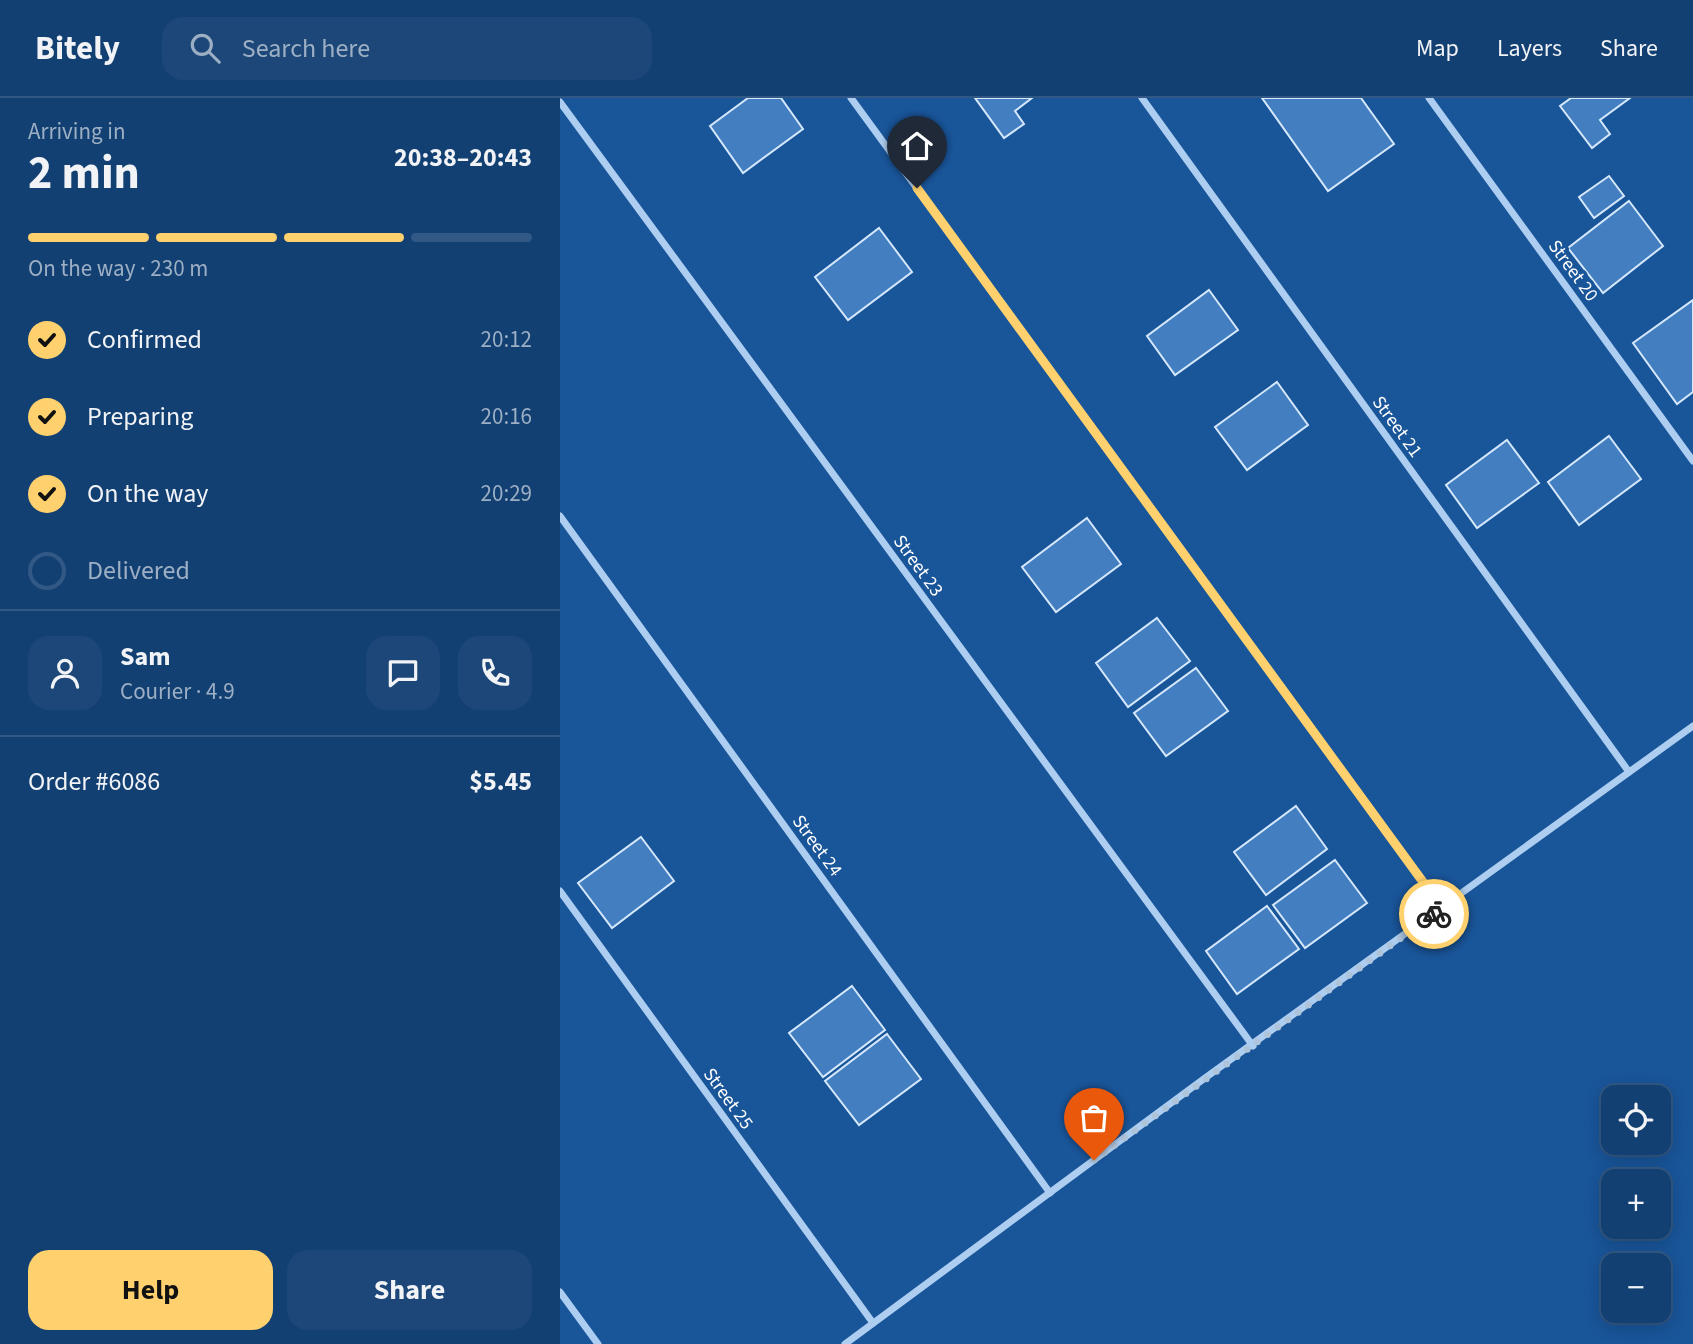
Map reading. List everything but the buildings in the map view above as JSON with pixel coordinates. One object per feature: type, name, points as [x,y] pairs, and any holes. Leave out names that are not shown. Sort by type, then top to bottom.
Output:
[{"type":"street","points":[[851,98],[1442,908]]},
{"type":"street","name":"Street 21","points":[[1142,98],[1629,772]]},
{"type":"street","name":"Street 20","points":[[1429,98],[1693,461]]},
{"type":"street","name":"Street 23","points":[[560,102],[1253,1046]]},
{"type":"street","name":"Street 24","points":[[560,516],[1050,1193]]},
{"type":"street","points":[[845,1344],[1693,726]]},
{"type":"street","name":"Street 25","points":[[560,891],[873,1323]]},
{"type":"street","points":[[560,1292],[598,1344]]},
{"type":"way so far","points":[[1094,1160],[1434,914]]},
{"type":"route","points":[[917,188],[1442,908],[1434,914]]}]
